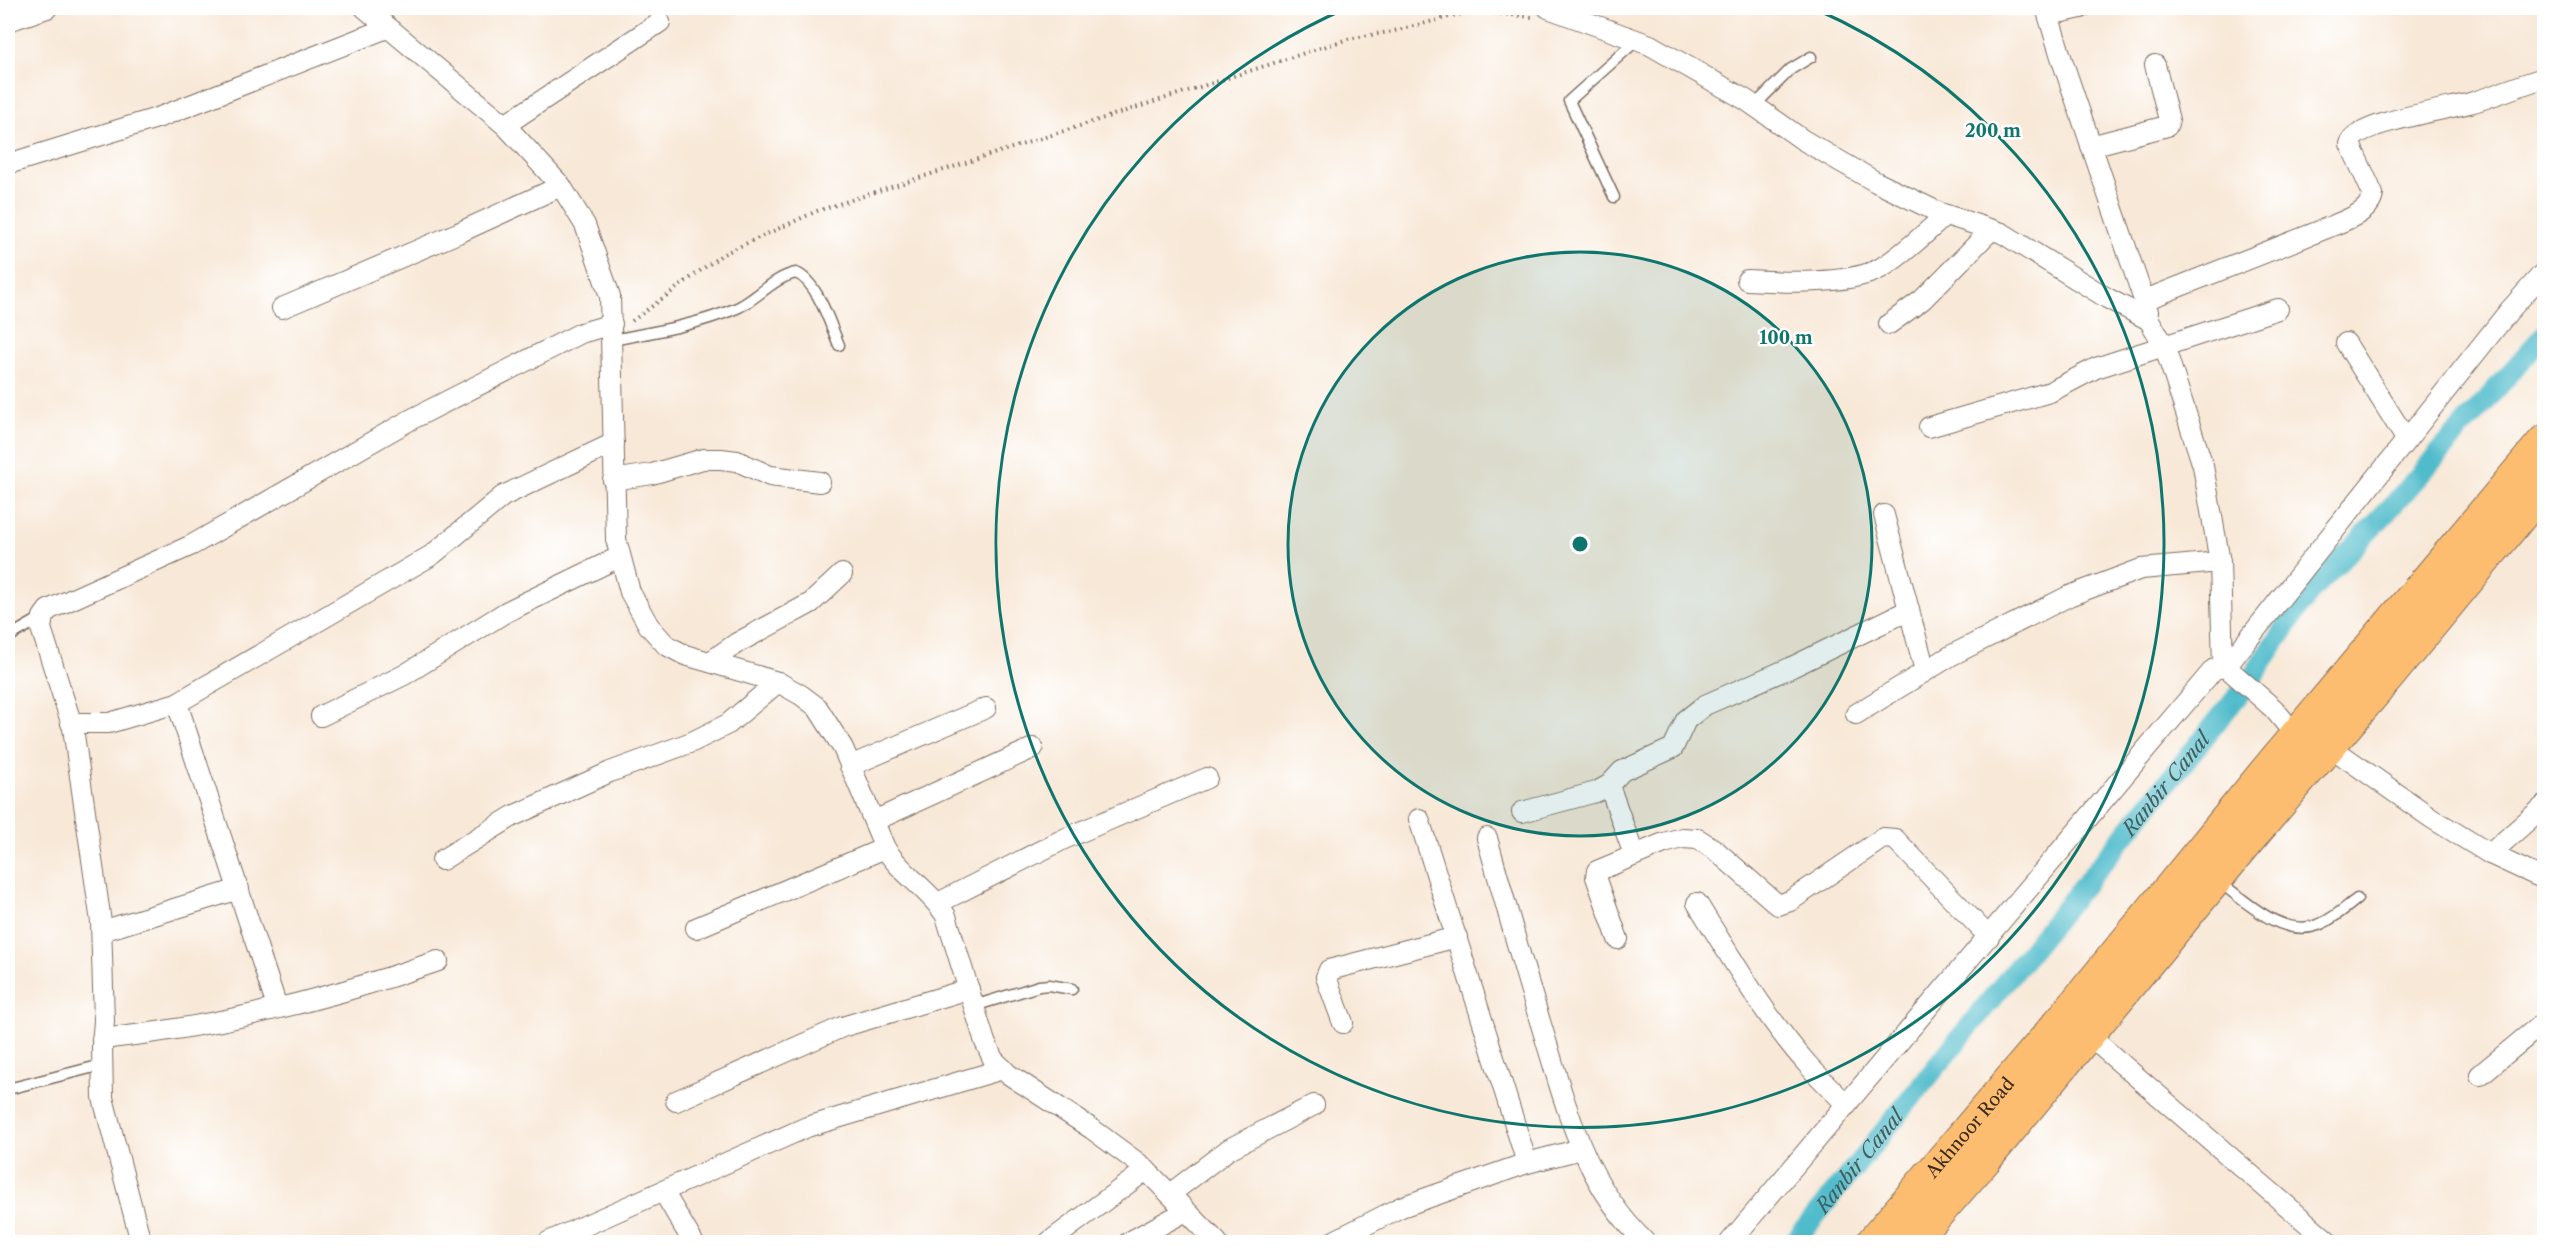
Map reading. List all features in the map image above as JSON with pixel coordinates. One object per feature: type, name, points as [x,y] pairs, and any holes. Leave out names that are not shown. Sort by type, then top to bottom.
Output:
[{"type":"highway","points":[[1912,1242],[2296,735],[2544,442]]},
{"type":"highway","points":[[2078,1024],[2216,879],[2544,487]]},
{"type":"highway","name":"Akhnoor Road","points":[[1874,1242],[2078,1024]]},
{"type":"street","points":[[8,21],[47,8]]},
{"type":"street","points":[[365,8],[505,125],[561,186],[585,225],[610,296],[616,539],[630,592],[649,626],[666,645],[685,655],[778,682],[817,707],[843,748],[892,860],[938,903],[946,916],[985,1042],[993,1059],[1003,1069],[1092,1129],[1146,1170],[1217,1242]]},
{"type":"street","points":[[2081,8],[2047,11],[2145,300],[2149,320],[2164,345],[2203,466],[2220,562],[2227,669]]},
{"type":"street","points":[[1555,10],[1597,16],[1754,106],[1803,140],[1876,182],[1946,215],[2002,233],[2107,298],[2149,320]]},
{"type":"street","points":[[505,125],[660,22]]},
{"type":"street","points":[[8,164],[160,117],[387,28]]},
{"type":"street","points":[[2091,146],[2168,126],[2169,120],[2156,65]]},
{"type":"street","points":[[2145,300],[2327,228],[2355,215],[2370,204],[2373,194],[2350,144],[2354,136],[2392,121],[2469,103],[2544,78]]},
{"type":"street","points":[[282,308],[561,186]]},
{"type":"street","points":[[1747,280],[1801,283],[1867,274],[1886,265],[1946,215]]},
{"type":"street","points":[[1889,324],[1922,300],[1991,230]]},
{"type":"street","points":[[2227,669],[2508,310],[2544,272]]},
{"type":"street","points":[[1929,427],[2050,392],[2096,368],[2278,309]]},
{"type":"street","points":[[141,1242],[103,1098],[102,931],[72,723],[41,628],[43,617],[48,610],[192,544],[410,420],[581,333],[612,333]]},
{"type":"street","points":[[2346,343],[2406,439]]},
{"type":"street","points":[[72,723],[109,723],[177,703],[432,555],[503,496],[614,443]]},
{"type":"street","points":[[613,480],[652,474],[703,459],[721,459],[737,461],[770,476],[820,482]]},
{"type":"street","points":[[1884,515],[1926,671]]},
{"type":"street","points":[[321,716],[404,675],[506,612],[619,557]]},
{"type":"street","points":[[1856,714],[1952,655],[2069,596],[2130,573],[2164,566],[2220,562]]},
{"type":"street","points":[[710,662],[737,643],[811,603],[842,574]]},
{"type":"street","points":[[1522,812],[1596,792],[1609,785],[1622,771],[1673,748],[1686,720],[1705,705],[1792,667],[1909,610]]},
{"type":"street","points":[[1731,1242],[2214,669],[2227,669],[2274,709],[2296,735]]},
{"type":"street","points":[[442,860],[521,812],[610,772],[692,742],[728,724],[778,682]]},
{"type":"street","points":[[177,703],[277,1007]]},
{"type":"street","points":[[850,766],[986,708]]},
{"type":"street","points":[[2329,746],[2433,819],[2490,854],[2544,879]]},
{"type":"street","points":[[874,821],[1033,748]]},
{"type":"street","points":[[938,903],[1064,839],[1207,778]]},
{"type":"street","points":[[1609,785],[1634,855]]},
{"type":"street","points":[[2490,854],[2544,806]]},
{"type":"street","points":[[1419,819],[1527,1163]]},
{"type":"street","points":[[1618,939],[1596,874],[1600,868],[1682,838],[1698,839],[1714,849],[1774,904],[1783,905],[1883,838],[1890,837],[1895,839],[1989,937]]},
{"type":"street","points":[[1487,838],[1525,972],[1581,1149],[1612,1205],[1645,1242]]},
{"type":"street","points":[[696,928],[885,848]]},
{"type":"street","points":[[102,931],[239,889]]},
{"type":"street","points":[[1697,903],[1748,984],[1781,1030],[1808,1065],[1847,1105]]},
{"type":"street","points":[[1343,1023],[1326,977],[1329,970],[1457,938]]},
{"type":"street","points":[[102,1039],[164,1032],[277,1007],[379,982],[438,961]]},
{"type":"street","points":[[676,1101],[842,1028],[971,998]]},
{"type":"street","points":[[2480,1075],[2544,1022]]},
{"type":"street","points":[[2078,1024],[2329,1242]]},
{"type":"street","points":[[548,1242],[807,1127],[1003,1069]]},
{"type":"street","points":[[1170,1194],[1229,1149],[1314,1105]]},
{"type":"street","points":[[1332,1242],[1401,1207],[1527,1163],[1581,1149]]},
{"type":"street","points":[[1049,1242],[1146,1170]]},
{"type":"street","points":[[663,1191],[693,1242]]},
{"type":"street","points":[[1129,1242],[1186,1210]]},
{"type":"lane","points":[[1614,197],[1569,101],[1636,40]]},
{"type":"lane","points":[[1754,106],[1791,69],[1811,57]]},
{"type":"lane","points":[[612,333],[708,319],[740,307],[783,278],[796,273],[806,278],[814,289],[839,345]]},
{"type":"lane","points":[[8,637],[43,617]]},
{"type":"lane","points":[[2216,879],[2279,924],[2293,928],[2317,926],[2357,899]]},
{"type":"lane","points":[[971,998],[1049,985],[1072,989]]},
{"type":"lane","points":[[8,1089],[102,1065]]},
{"type":"path","points":[[612,333],[715,259],[817,211],[1348,39],[1394,32],[1465,13],[1483,12],[1530,17],[1555,10]]},
{"type":"waterway","name":"Ranbir Canal","points":[[1794,1242],[2249,682],[2308,594],[2384,515],[2544,335]]}]
